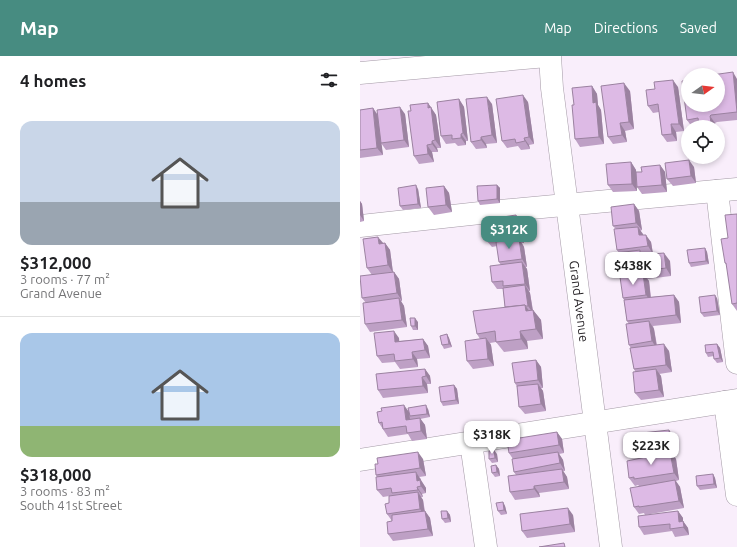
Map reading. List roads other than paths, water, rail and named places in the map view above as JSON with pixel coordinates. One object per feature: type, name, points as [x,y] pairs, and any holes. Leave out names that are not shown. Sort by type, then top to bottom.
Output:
[{"type":"street","points":[[360,73],[547,56]]},
{"type":"street","name":"Grand Avenue","points":[[550,56],[552,88],[611,547]]},
{"type":"street","points":[[360,226],[727,190],[737,363]]},
{"type":"street","points":[[360,460],[731,401],[737,495]]},
{"type":"street","points":[[471,442],[486,547]]}]
